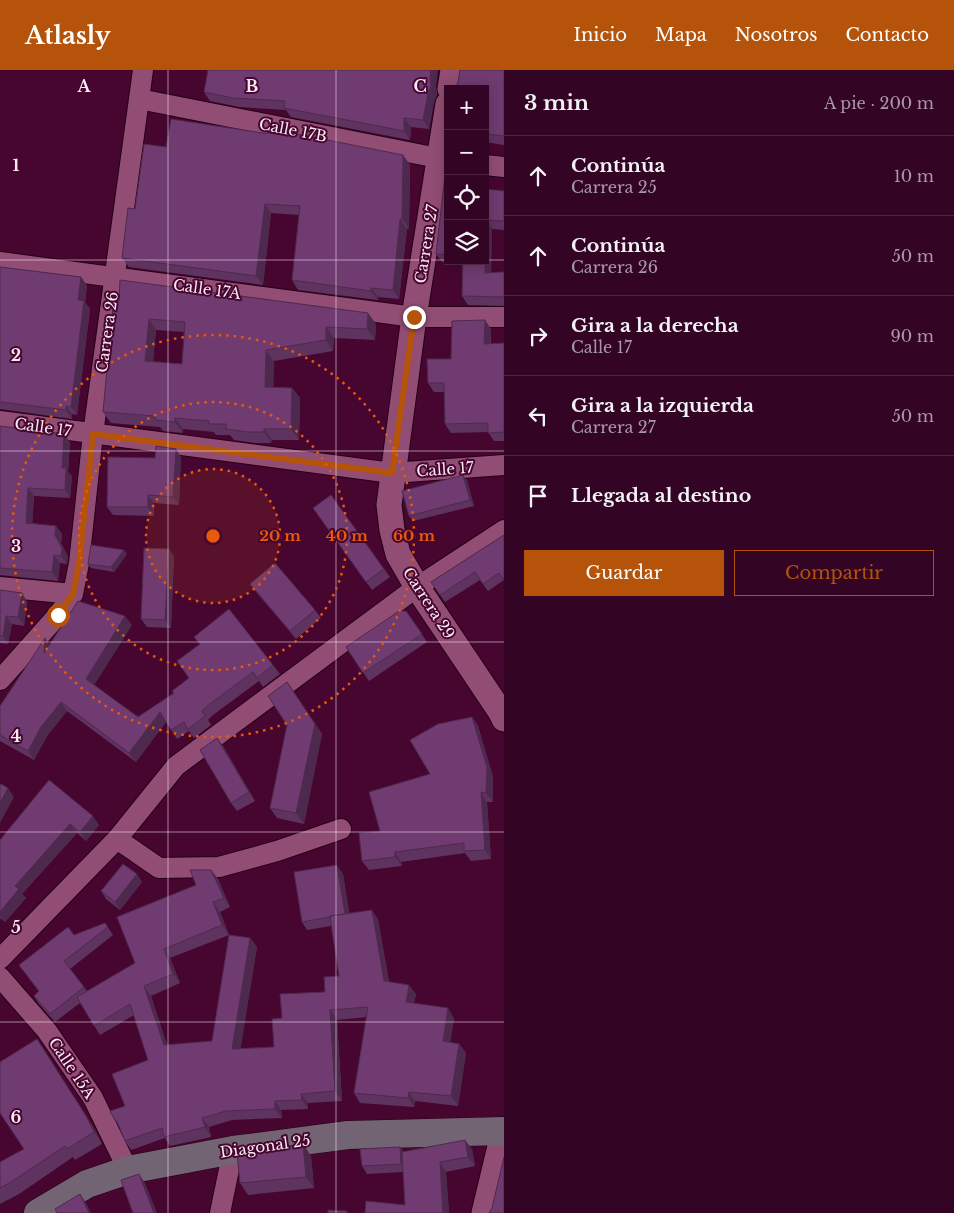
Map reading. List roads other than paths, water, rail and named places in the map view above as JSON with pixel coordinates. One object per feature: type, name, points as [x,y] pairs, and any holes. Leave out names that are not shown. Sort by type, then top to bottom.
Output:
[{"type":"main road","name":"Diagonal 25","points":[[38,1213],[87,1184],[128,1170],[233,1150],[348,1135],[504,1131]]},
{"type":"street","name":"Carrera 26","points":[[73,594],[79,563],[93,434],[143,70]]},
{"type":"street","points":[[450,85],[452,70]]},
{"type":"street","name":"Calle 17B","points":[[139,99],[444,159]]},
{"type":"street","name":"Carrera 27","points":[[392,473],[414,317],[444,159]]},
{"type":"street","points":[[489,165],[504,167]]},
{"type":"street","name":"Calle 17A","points":[[0,262],[414,317],[504,317]]},
{"type":"street","name":"Calle 17","points":[[0,421],[392,473],[504,465]]},
{"type":"street","name":"Carrera 29","points":[[392,473],[389,505],[392,530],[398,554],[417,587],[500,711],[504,720]]},
{"type":"street","points":[[0,958],[117,840],[176,766],[417,587],[504,530]]},
{"type":"street","points":[[0,588],[73,594]]},
{"type":"street","points":[[0,680],[58,615],[73,594]]},
{"type":"street","points":[[117,840],[159,868],[219,867],[278,851],[341,830]]},
{"type":"street","name":"Calle 15A","points":[[0,977],[47,1031],[93,1098],[128,1170]]},
{"type":"street","points":[[484,1213],[504,1131]]},
{"type":"street","points":[[220,1213],[233,1150]]}]
